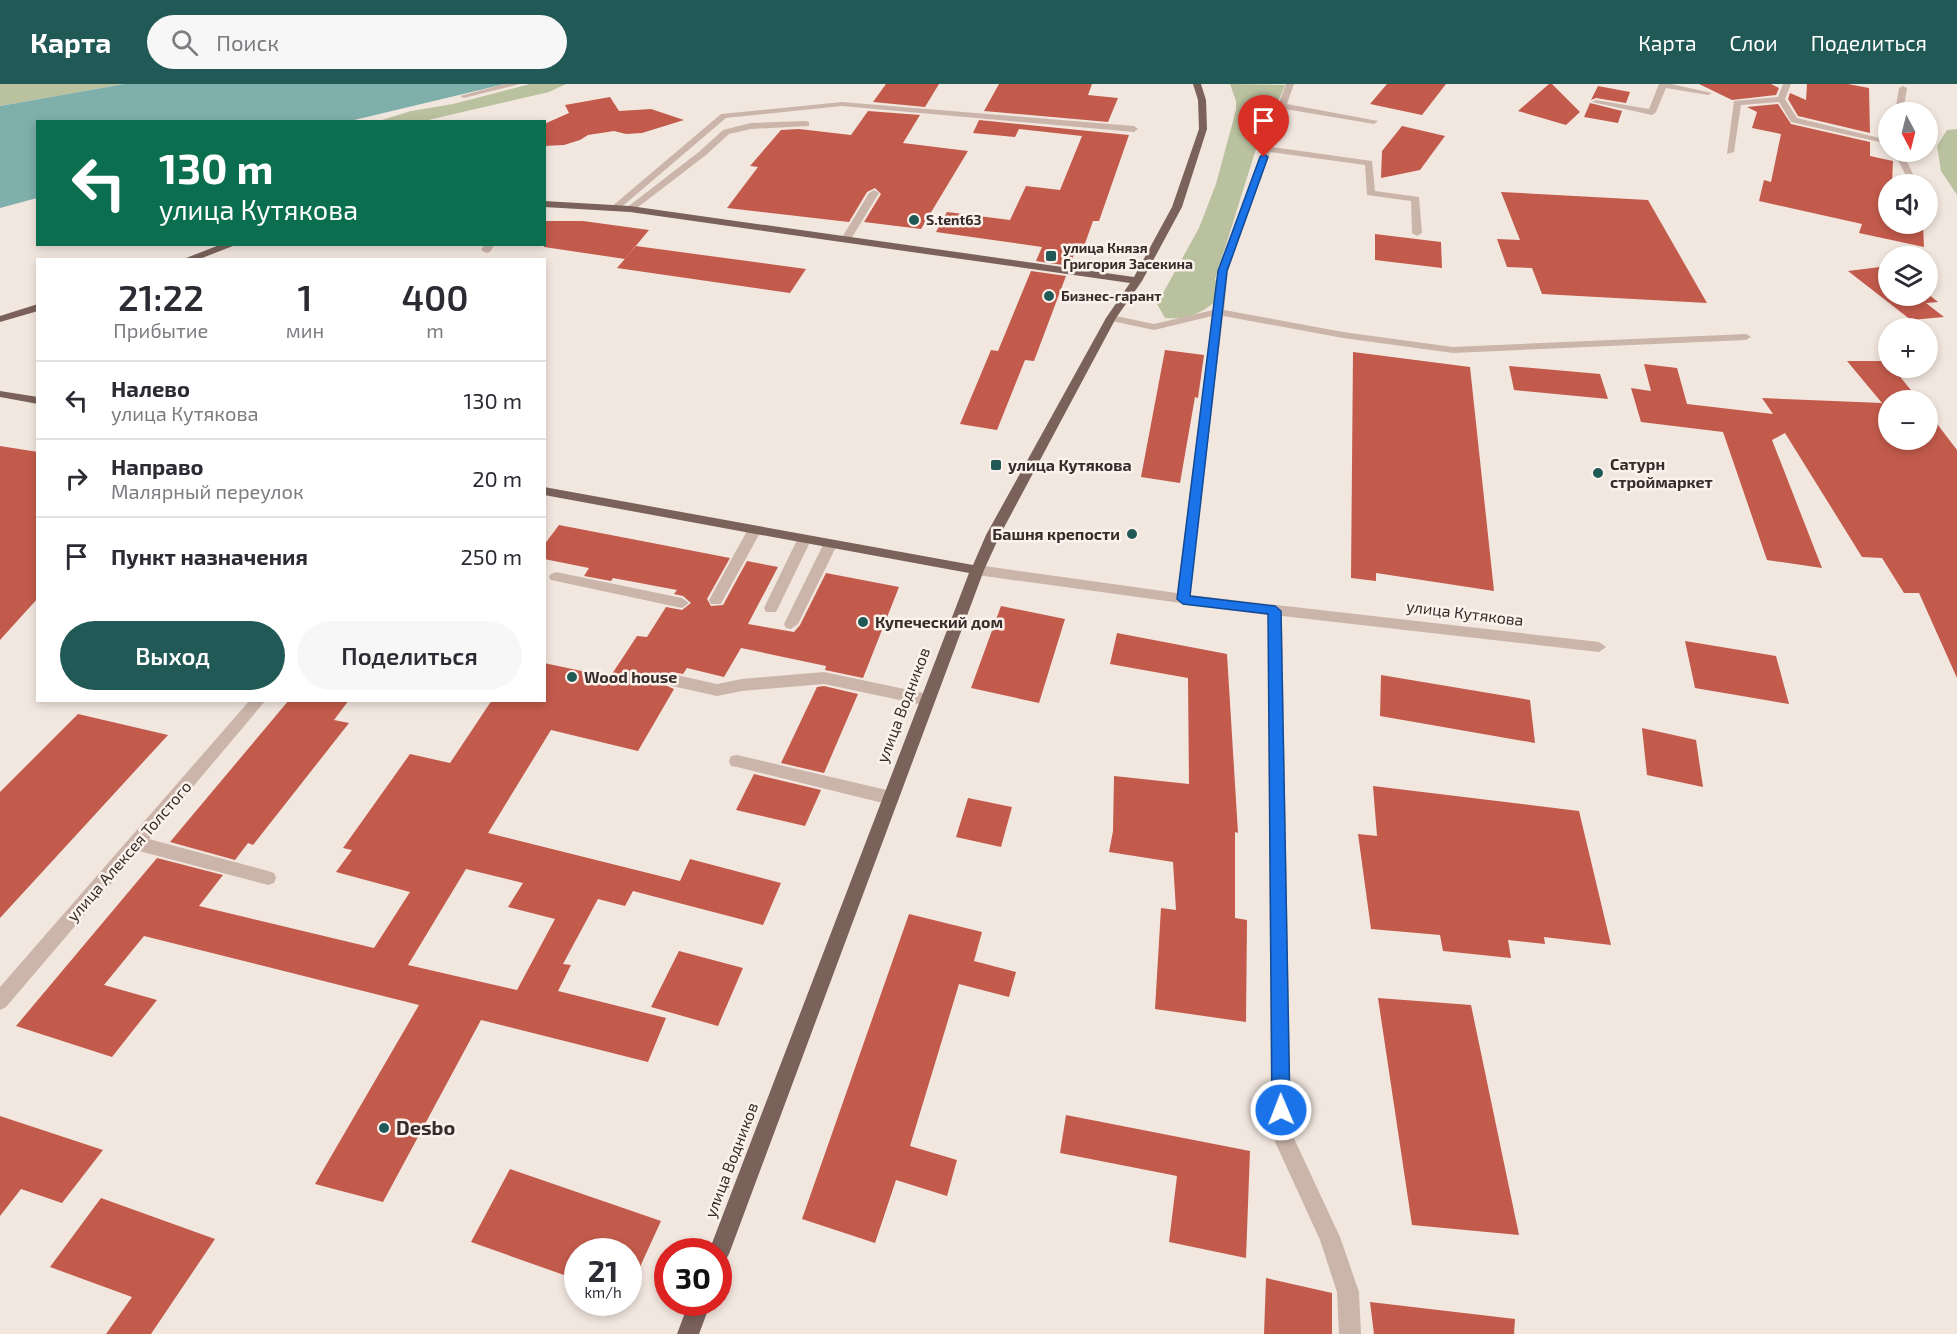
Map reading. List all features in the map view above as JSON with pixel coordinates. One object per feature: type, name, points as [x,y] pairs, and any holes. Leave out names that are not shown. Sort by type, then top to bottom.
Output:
[{"type":"main road","name":"улица Водников","points":[[724,1238],[977,570],[1111,318],[1137,281],[1177,207],[1203,129],[1202,100],[1197,84]]},
{"type":"main road","points":[[546,204],[630,208],[1137,281]]},
{"type":"main road","points":[[192,258],[227,246]]},
{"type":"main road","points":[[0,319],[36,308]]},
{"type":"main road","points":[[0,394],[36,401]]},
{"type":"main road","name":"улица Кутякова","points":[[546,491],[977,570]]},
{"type":"main road","points":[[688,1334],[695,1316]]},
{"type":"street","points":[[464,96],[516,84]]},
{"type":"street","points":[[1596,102],[1652,112],[1663,84],[1708,93]]},
{"type":"street","points":[[1787,84],[1781,99],[1793,124],[1878,140]]},
{"type":"street","points":[[1183,599],[1223,271],[1289,86]]},
{"type":"street","points":[[1901,102],[1903,88]]},
{"type":"street","points":[[1730,152],[1737,103],[1781,99]]},
{"type":"street","points":[[615,208],[724,116],[842,104],[1134,129]]},
{"type":"street","points":[[1282,106],[1374,121]]},
{"type":"street","points":[[630,208],[704,153],[726,132],[751,126],[806,124]]},
{"type":"street","points":[[1267,149],[1369,163],[1370,193],[1416,199],[1417,233]]},
{"type":"street","points":[[846,239],[874,193]]},
{"type":"street","points":[[1111,318],[1154,327],[1217,312],[1343,335],[1453,350],[1746,337]]},
{"type":"street","points":[[716,600],[754,531]]},
{"type":"street","points":[[771,608],[804,540]]},
{"type":"street","points":[[791,624],[830,545]]},
{"type":"street","name":"улица Кутякова","points":[[977,570],[1275,611],[1599,647]]},
{"type":"street","points":[[556,577],[682,603]]},
{"type":"street","points":[[1275,611],[1281,1133],[1330,1238],[1348,1292],[1350,1334]]},
{"type":"street","points":[[672,680],[717,690],[742,685],[824,678],[928,700]]},
{"type":"street","name":"улица Алексея Толстого","points":[[0,1002],[257,702]]},
{"type":"street","points":[[737,761],[891,798]]},
{"type":"street","points":[[136,843],[268,878]]},
{"type":"green space","points":[[0,84],[124,84],[0,106]]},
{"type":"green space","points":[[530,84],[566,84],[549,92],[428,120],[382,120],[411,111],[453,104]]},
{"type":"green space","points":[[1230,84],[1285,85],[1258,143],[1215,279],[1222,296],[1196,314],[1182,318],[1165,318],[1157,304],[1199,228],[1216,184],[1236,110],[1236,101]]},
{"type":"green space","points":[[1957,129],[1957,195],[1941,171],[1938,152],[1938,144],[1947,130]]},
{"type":"water","points":[[124,84],[505,84],[354,120],[36,120],[36,198],[0,208],[0,106]]},
{"type":"building","points":[[886,84],[939,84],[925,107],[873,102]]},
{"type":"building","points":[[999,84],[1092,84],[1088,95],[1118,98],[1108,122],[984,111]]},
{"type":"building","points":[[1387,84],[1446,84],[1422,115],[1370,104]]},
{"type":"building","points":[[1549,84],[1552,84],[1580,112],[1566,125],[1518,111]]},
{"type":"building","points":[[1699,84],[1771,84],[1779,88],[1776,95],[1732,100]]},
{"type":"building","points":[[1807,84],[1848,84],[1869,88],[1870,133],[1798,116],[1788,99],[1790,93],[1806,100]]},
{"type":"building","points":[[1598,86],[1630,92],[1626,103],[1596,98],[1591,100]]},
{"type":"building","points":[[610,97],[619,111],[651,109],[684,120],[642,133],[626,134],[614,131],[588,135],[564,145],[546,146],[546,123],[569,113],[565,105]]},
{"type":"building","points":[[1590,103],[1622,111],[1618,123],[1584,117]]},
{"type":"building","points":[[1778,104],[1791,124],[1870,142],[1870,156],[1878,158],[1878,162],[1893,162],[1892,174],[1878,174],[1878,234],[1923,234],[1924,246],[1859,233],[1862,224],[1759,201],[1764,180],[1771,182],[1781,134],[1752,128],[1757,112],[1747,107]]},
{"type":"building","points":[[868,111],[920,115],[903,143],[968,151],[921,229],[864,222],[881,194],[875,188],[867,192],[849,222],[727,208],[758,167],[750,166],[781,130],[799,129],[851,135]]},
{"type":"building","points":[[979,120],[1129,135],[1099,221],[1093,221],[1082,252],[1075,251],[1070,266],[1036,261],[1042,247],[936,232],[947,212],[1010,220],[1026,186],[1060,190],[1082,136],[1019,129],[1015,137],[973,133]]},
{"type":"building","points":[[1402,126],[1445,136],[1420,170],[1381,178],[1382,151]]},
{"type":"building","points":[[1501,192],[1648,200],[1707,303],[1542,294],[1532,268],[1507,267],[1497,239],[1520,240]]},
{"type":"building","points":[[546,221],[583,221],[649,230],[625,259],[544,247],[546,246]]},
{"type":"building","points":[[1375,234],[1441,242],[1442,268],[1375,260]]},
{"type":"building","points":[[636,246],[806,269],[790,293],[617,268]]},
{"type":"building","points":[[1878,267],[1878,294],[1848,271]]},
{"type":"building","points":[[1031,271],[1066,276],[1034,361],[1025,360],[997,430],[960,424],[991,350],[998,351]]},
{"type":"building","points":[[1893,306],[1930,306],[1944,317],[1933,318],[1908,318]]},
{"type":"building","points":[[1165,350],[1204,355],[1198,398],[1195,397],[1180,483],[1141,477]]},
{"type":"building","points":[[1353,352],[1470,367],[1494,591],[1376,573],[1376,581],[1351,578]]},
{"type":"building","points":[[1847,361],[1878,361],[1878,378],[1901,378],[1911,390],[1878,390],[1878,398]]},
{"type":"building","points":[[1644,364],[1677,368],[1687,404],[1773,414],[1762,398],[1878,403],[1878,450],[1938,450],[1938,425],[1957,450],[1957,678],[1919,593],[1904,593],[1882,558],[1862,557],[1785,433],[1772,440],[1822,568],[1767,560],[1723,432],[1641,422],[1631,388],[1651,391]]},
{"type":"building","points":[[1509,366],[1600,374],[1608,399],[1514,390]]},
{"type":"building","points":[[0,446],[36,452],[36,600],[0,640]]},
{"type":"building","points":[[559,525],[730,558],[707,599],[711,606],[723,605],[747,561],[778,567],[748,624],[794,632],[800,625],[826,573],[899,587],[863,678],[825,670],[826,666],[741,648],[724,677],[687,668],[683,674],[672,672],[666,674],[663,679],[665,685],[674,689],[638,751],[551,730],[488,833],[680,881],[690,859],[781,883],[763,925],[633,891],[625,906],[598,899],[563,964],[571,965],[558,991],[666,1018],[648,1062],[481,1020],[383,1202],[315,1184],[419,1005],[144,936],[104,985],[157,1000],[112,1057],[16,1026],[157,858],[223,875],[199,906],[374,948],[410,892],[336,872],[352,850],[343,848],[410,754],[450,763],[491,702],[546,702],[546,663],[610,677],[637,636],[647,637],[666,607],[682,610],[691,603],[683,596],[674,594],[677,590],[613,578],[611,581],[584,576],[589,568],[546,559],[546,542]],"holes":[[[466,869],[523,883],[508,907],[555,919],[517,990],[408,965]]]},
{"type":"building","points":[[1001,606],[1065,619],[1039,703],[971,688]]},
{"type":"building","points":[[1117,633],[1227,654],[1238,833],[1235,832],[1235,918],[1247,920],[1246,1022],[1155,1009],[1161,908],[1176,910],[1173,862],[1109,852],[1113,831],[1114,776],[1189,784],[1188,678],[1110,664]]},
{"type":"building","points":[[1685,641],[1776,656],[1789,704],[1695,688]]},
{"type":"building","points":[[1381,675],[1530,700],[1535,743],[1380,716]]},
{"type":"building","points":[[824,686],[858,694],[824,773],[781,763],[817,687]]},
{"type":"building","points":[[287,702],[348,702],[334,720],[349,723],[253,845],[248,843],[235,860],[170,842]]},
{"type":"building","points":[[78,714],[168,735],[0,918],[0,792]]},
{"type":"building","points":[[1642,728],[1696,740],[1703,787],[1647,775]]},
{"type":"building","points":[[754,774],[821,790],[805,826],[736,810]]},
{"type":"building","points":[[1373,786],[1579,811],[1611,945],[1544,937],[1545,944],[1508,940],[1511,958],[1443,951],[1440,935],[1371,929],[1358,834],[1377,836]]},
{"type":"building","points":[[968,798],[1012,807],[1001,847],[956,837]]},
{"type":"building","points":[[909,914],[982,932],[974,961],[1016,972],[1009,997],[959,984],[910,1146],[957,1160],[947,1196],[896,1180],[875,1243],[802,1219]]},
{"type":"building","points":[[679,951],[743,968],[718,1026],[651,1007]]},
{"type":"building","points":[[1378,998],[1471,1005],[1519,1235],[1412,1225]]},
{"type":"building","points":[[1066,1115],[1250,1151],[1246,1258],[1169,1242],[1177,1176],[1060,1153]]},
{"type":"building","points":[[0,1116],[103,1150],[62,1203],[21,1189],[0,1216]]},
{"type":"building","points":[[510,1169],[661,1221],[642,1262],[642,1238],[564,1238],[564,1275],[471,1242]]},
{"type":"building","points":[[101,1198],[215,1239],[151,1334],[106,1334],[132,1297],[50,1267]]},
{"type":"building","points":[[1266,1278],[1332,1293],[1332,1334],[1264,1334]]},
{"type":"building","points":[[1370,1302],[1515,1319],[1514,1334],[1374,1334]]},
{"type":"place","name":"S.tent63","points":[[914,220]]},
{"type":"place","name":"улица Князя Григория Засекина","points":[[1051,256]]},
{"type":"place","name":"Бизнес-гарант","points":[[1049,296]]},
{"type":"place","name":"улица Кутякова","points":[[996,465]]},
{"type":"place","name":"Сатурн строймаркет","points":[[1598,473]]},
{"type":"place","name":"Башня крепости","points":[[1132,534]]},
{"type":"place","name":"Купеческий дом","points":[[863,622]]},
{"type":"place","name":"Wood house","points":[[572,677]]},
{"type":"place","name":"Desbo","points":[[384,1128]]},
{"type":"route","points":[[1264,157],[1223,271],[1183,599],[1275,611],[1281,1110]]}]
